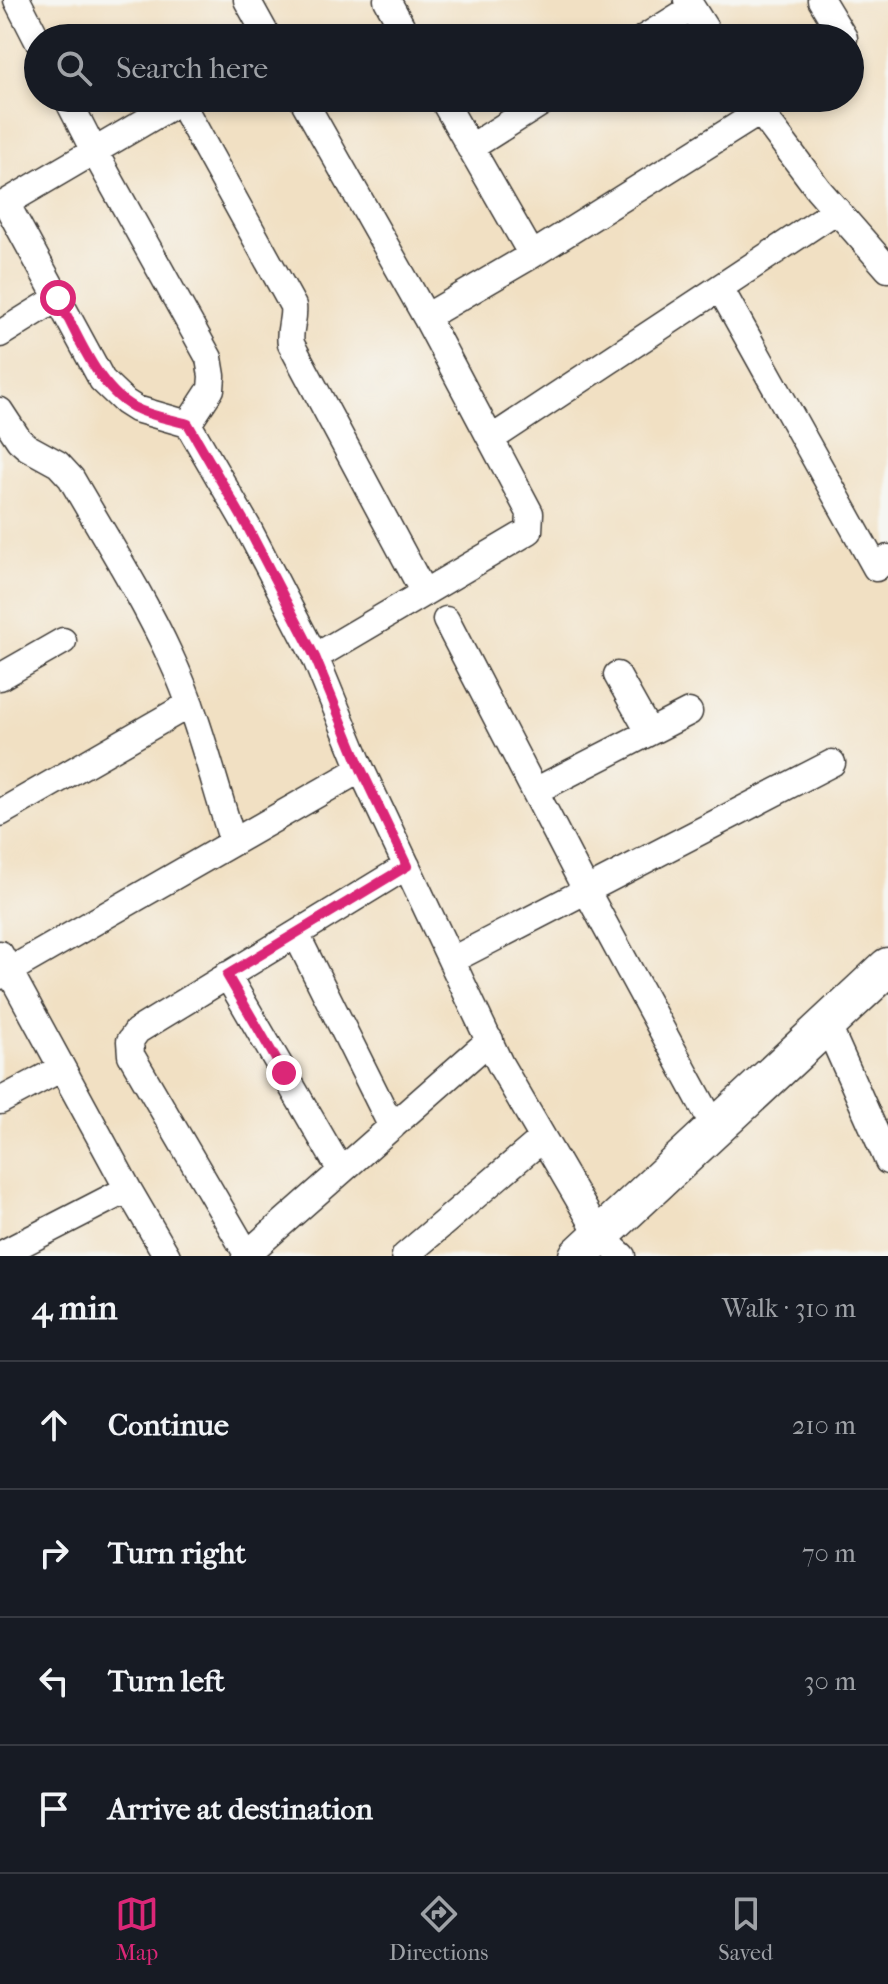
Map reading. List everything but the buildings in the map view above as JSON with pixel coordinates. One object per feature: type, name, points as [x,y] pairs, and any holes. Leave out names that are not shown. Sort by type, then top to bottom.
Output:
[{"type":"street","points":[[17,0],[29,24]]},
{"type":"street","points":[[247,0],[260,24]]},
{"type":"street","points":[[387,0],[400,24]]},
{"type":"street","points":[[821,0],[836,24]]},
{"type":"street","points":[[663,24],[689,4],[702,24]]},
{"type":"street","points":[[74,112],[209,358],[211,389],[188,424]]},
{"type":"street","points":[[160,112],[94,151],[3,198],[102,380],[136,409],[188,424],[247,526],[315,657],[361,769],[500,1064],[543,1138],[600,1249],[715,1128],[888,967]]},
{"type":"street","points":[[189,112],[293,306],[291,344],[424,593]]},
{"type":"street","points":[[310,112],[426,317],[530,513],[529,531],[315,657]]},
{"type":"street","points":[[450,112],[532,255]]},
{"type":"street","points":[[470,148],[527,112]]},
{"type":"street","points":[[426,317],[532,255],[744,112]]},
{"type":"street","points":[[760,112],[888,269]]},
{"type":"street","points":[[491,439],[837,210]]},
{"type":"street","points":[[720,288],[876,568],[888,558]]},
{"type":"street","points":[[0,334],[58,298]]},
{"type":"street","points":[[0,411],[19,440],[58,464],[71,478],[164,644],[190,704],[233,842]]},
{"type":"street","points":[[446,620],[586,890],[715,1128]]},
{"type":"street","points":[[0,677],[63,641]]},
{"type":"street","points":[[617,675],[649,732]]},
{"type":"street","points":[[0,813],[190,704]]},
{"type":"street","points":[[535,791],[689,712]]},
{"type":"street","points":[[452,960],[832,763]]},
{"type":"street","points":[[167,1256],[3,967],[361,769]]},
{"type":"street","points":[[407,866],[137,1031],[130,1041],[131,1055],[246,1255],[490,1040]]},
{"type":"street","points":[[296,934],[392,1127]]},
{"type":"street","points":[[227,975],[341,1171]]},
{"type":"street","points":[[827,1024],[888,1161]]},
{"type":"street","points":[[0,1101],[62,1068]]},
{"type":"street","points":[[405,1256],[543,1138]]},
{"type":"street","points":[[0,1255],[128,1189]]},
{"type":"route","points":[[58,298],[102,380],[136,409],[188,424],[247,526],[315,657],[361,769],[407,866],[227,975],[284,1073]]}]
